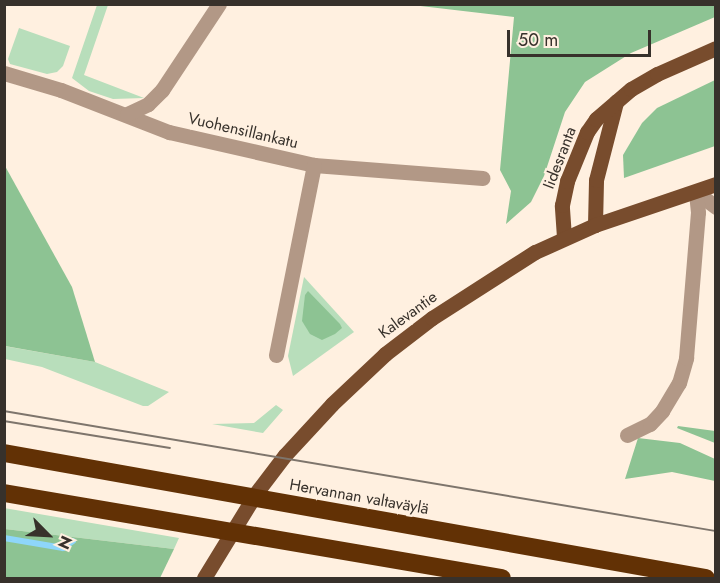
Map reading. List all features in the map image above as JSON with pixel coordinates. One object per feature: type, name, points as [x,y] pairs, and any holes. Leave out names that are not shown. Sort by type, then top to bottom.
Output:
[{"type":"highway","name":"Hervannan valtaväylä","points":[[4,453],[706,579]]},
{"type":"highway","points":[[4,493],[502,579]]},
{"type":"main road","name":"Iidesranta","points":[[564,237],[563,194],[587,132],[596,119],[631,89],[657,74],[716,48]]},
{"type":"main road","points":[[595,225],[596,180],[616,102]]},
{"type":"main road","name":"Kalevantie","points":[[204,579],[256,493],[317,420],[385,354],[432,318],[520,261],[564,237],[716,184]]},
{"type":"street","points":[[128,114],[148,104],[162,90],[219,4]]},
{"type":"street","name":"Vuohensillankatu","points":[[4,73],[61,90],[128,114],[169,132],[314,165],[483,178]]},
{"type":"street","points":[[276,355],[314,165]]},
{"type":"street","points":[[696,192],[716,207]]},
{"type":"street","points":[[627,435],[650,424],[679,383],[686,358],[698,212],[696,192]]},
{"type":"green space","points":[[715,4],[715,17],[631,53],[585,82],[565,112],[544,176],[531,202],[506,224],[511,191],[500,170],[514,17],[412,5]]},
{"type":"green space","points":[[97,5],[108,5],[84,75],[144,98],[113,99],[89,91],[72,78]]},
{"type":"green space","points":[[19,28],[70,46],[63,66],[57,72],[47,74],[10,64],[8,59]]},
{"type":"green space","points":[[715,80],[715,146],[624,178],[623,155],[642,123],[657,108]]},
{"type":"green space","points":[[5,166],[72,287],[95,362],[5,346]]},
{"type":"green space","points":[[304,277],[354,332],[293,376],[288,356]]},
{"type":"green space","points":[[308,291],[342,328],[322,340],[310,334],[302,321],[305,295]]},
{"type":"green space","points":[[4,346],[95,362],[169,392],[148,406],[143,406],[42,367],[5,359]]},
{"type":"green space","points":[[276,405],[283,410],[263,433],[212,424],[254,423]]},
{"type":"green space","points":[[678,426],[715,431],[715,443],[677,428]]},
{"type":"green space","points":[[638,438],[680,443],[715,459],[715,481],[672,472],[625,479]]},
{"type":"green space","points":[[4,508],[179,538],[174,549],[5,529]]},
{"type":"green space","points":[[5,529],[174,549],[160,578],[5,578]]},
{"type":"waterway","points":[[4,538],[63,548],[73,541]]},
{"type":"tram line","points":[[4,411],[716,531]]},
{"type":"tram line","points":[[4,421],[170,448]]}]
